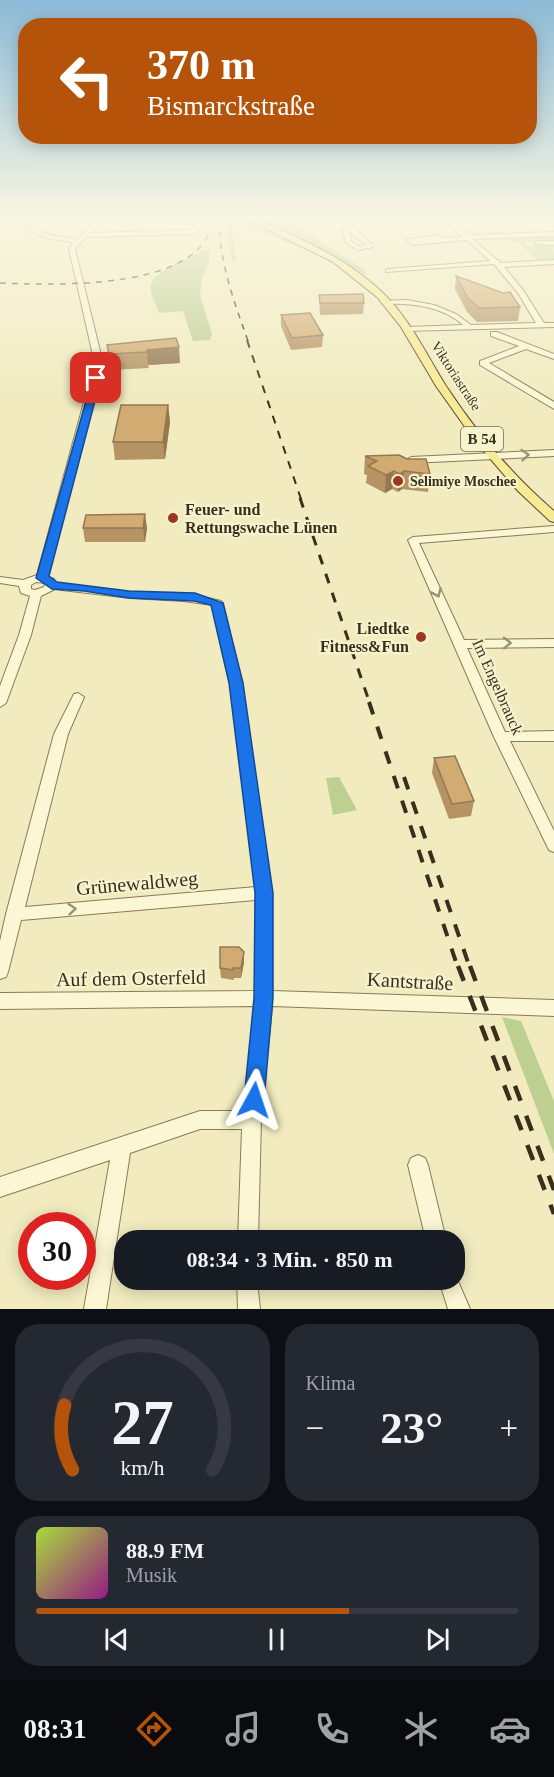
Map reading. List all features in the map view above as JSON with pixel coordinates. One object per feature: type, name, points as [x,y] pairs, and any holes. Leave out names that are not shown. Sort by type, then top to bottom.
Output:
[{"type":"main road","name":"B 54","points":[[363,280],[387,302],[408,329]]},
{"type":"main road","name":"Viktoriastraße","points":[[408,329],[448,396],[496,458],[554,520]]},
{"type":"street","points":[[25,584],[25,591],[36,594],[46,592],[98,369],[96,351],[79,280]]},
{"type":"street","points":[[513,280],[541,325]]},
{"type":"street","points":[[387,302],[414,302],[468,326]]},
{"type":"street","points":[[408,329],[554,325]]},
{"type":"street","points":[[416,342],[434,328]]},
{"type":"street","points":[[495,334],[554,357]]},
{"type":"street","points":[[526,346],[483,363],[554,406]]},
{"type":"street","points":[[397,460],[496,458],[554,453]]},
{"type":"street","name":"Im Engelbrauck","points":[[554,520],[413,540],[501,737],[554,846]]},
{"type":"street","points":[[0,580],[25,584],[47,582],[129,595],[195,597],[217,603],[236,683],[264,893],[264,998],[252,1120],[248,1230]]},
{"type":"street","points":[[0,703],[25,635],[36,594]]},
{"type":"street","points":[[460,644],[554,643]]},
{"type":"street","points":[[0,972],[61,734],[78,697]]},
{"type":"street","points":[[501,737],[554,736]]},
{"type":"street","name":"Grünewaldweg","points":[[14,914],[264,893]]},
{"type":"street","name":"Auf dem Osterfeld","points":[[0,1001],[264,998]]},
{"type":"street","name":"Kantstraße","points":[[264,998],[554,1008]]},
{"type":"street","points":[[0,1187],[200,1120],[252,1120]]},
{"type":"street","points":[[94,1309],[122,1146]]},
{"type":"street","points":[[418,1165],[434,1230]]},
{"type":"street","points":[[248,1290],[249,1309]]},
{"type":"street","points":[[452,1290],[459,1309]]},
{"type":"green space","points":[[153,280],[202,280],[200,295],[212,334],[210,340],[193,341],[183,311],[159,313],[151,285]]},
{"type":"green space","points":[[339,777],[357,810],[333,815],[326,778]]},
{"type":"green space","points":[[502,1017],[521,1021],[554,1101],[554,1154]]},
{"type":"building","points":[[458,280],[467,280],[503,293],[510,292],[520,307],[479,308],[468,298]]},
{"type":"building","points":[[363,294],[364,303],[320,303],[319,295]]},
{"type":"building","points":[[310,313],[323,335],[292,338],[281,315]]},
{"type":"building","points":[[176,338],[179,347],[147,350],[147,352],[109,354],[107,345]]},
{"type":"building","points":[[121,405],[168,405],[163,442],[113,442]]},
{"type":"building","points":[[399,455],[407,459],[426,459],[430,474],[404,471],[400,474],[394,471],[386,475],[368,466],[377,461],[365,456]]},
{"type":"building","points":[[145,514],[143,528],[83,528],[86,515]]},
{"type":"building","points":[[455,756],[474,801],[452,804],[434,758]]},
{"type":"building","points":[[220,947],[239,947],[244,952],[241,968],[233,968],[233,970],[220,968]]},
{"type":"railway","points":[[0,283],[74,284],[115,280]]},
{"type":"railway","points":[[228,280],[248,341]]},
{"type":"railway","points":[[247,340],[301,499]]},
{"type":"railway","points":[[300,498],[370,704]]},
{"type":"railway","points":[[369,702],[458,968]]},
{"type":"railway","points":[[404,777],[470,968]]},
{"type":"railway","points":[[458,966],[554,1214]]},
{"type":"railway","points":[[470,966],[554,1190]]},
{"type":"place","name":"Selimiye Moschee","points":[[398,481]]},
{"type":"place","name":"Feuer- und Rettungswache Lünen","points":[[173,518]]},
{"type":"place","name":"Liedtke Fitness&Fun","points":[[421,637]]},
{"type":"route","points":[[96,378],[42,578],[50,581],[52,586],[84,587],[129,595],[195,597],[217,603],[235,675],[264,893],[266,944],[264,998],[254,1100]]}]
